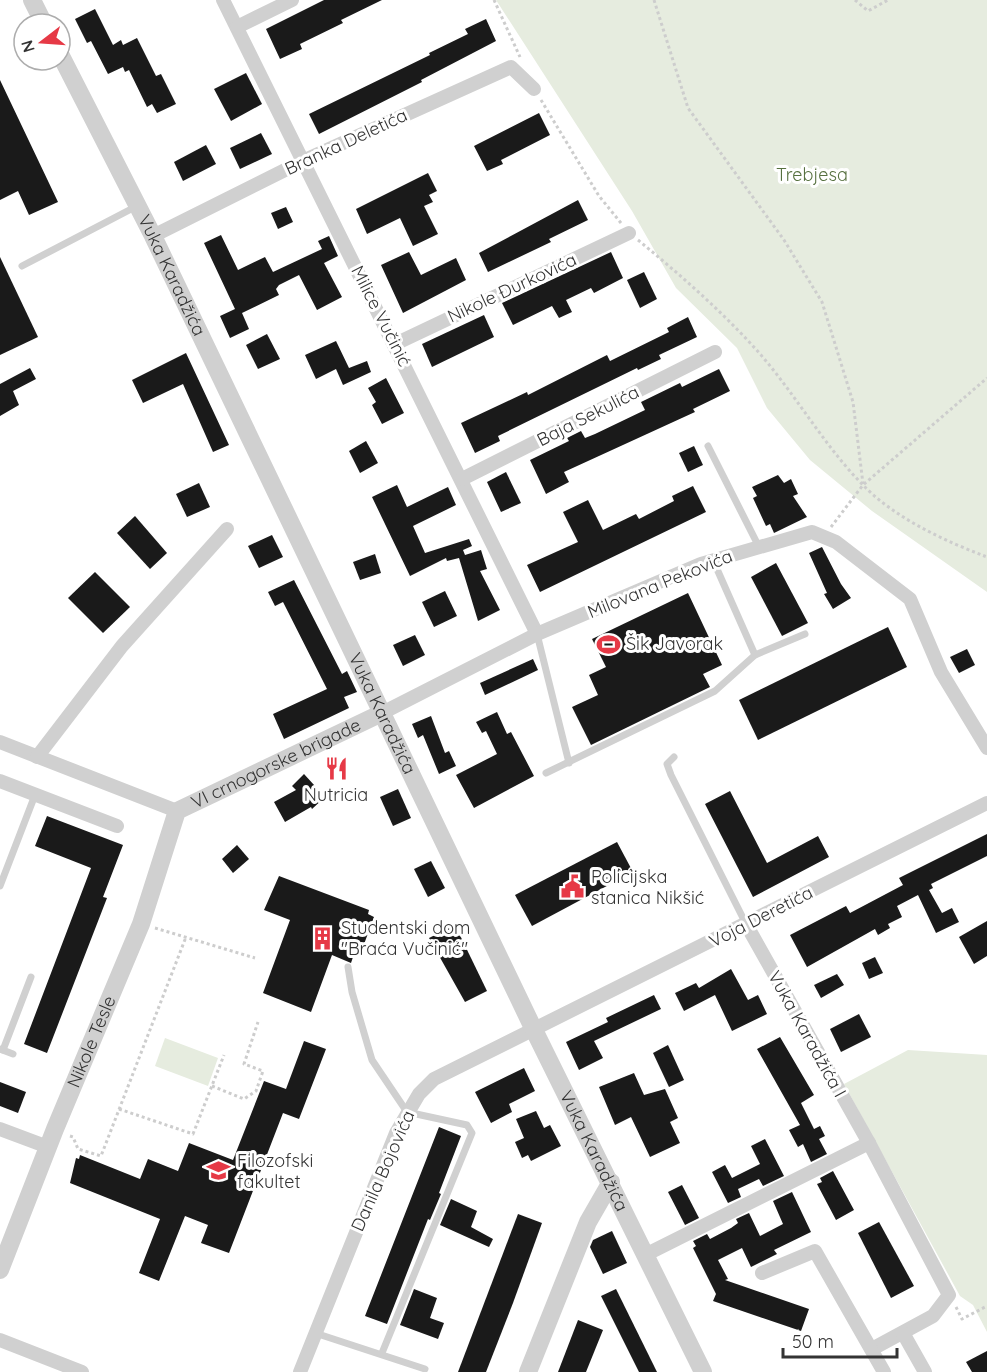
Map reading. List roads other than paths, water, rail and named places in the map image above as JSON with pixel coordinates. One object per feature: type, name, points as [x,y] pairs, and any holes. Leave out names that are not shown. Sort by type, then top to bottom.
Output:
[{"type":"street","name":"Milice Vučinić","points":[[223,0],[537,634]]},
{"type":"street","points":[[237,27],[292,0]]},
{"type":"street","name":"Branka Deletića","points":[[153,236],[303,161],[511,67],[534,89]]},
{"type":"street","name":"Vuka Karadžića","points":[[69,72],[153,236],[384,712],[534,1030],[647,1254],[703,1372]]},
{"type":"street","name":"Nikole Đurkovića","points":[[395,344],[629,232]]},
{"type":"street","name":"Baja Sekulića","points":[[462,479],[715,352]]},
{"type":"street","points":[[37,757],[122,646],[227,530]]},
{"type":"street","name":"Milovana Pekovića","points":[[384,712],[537,634],[713,560],[812,532],[825,536],[910,600],[941,672],[987,748]]},
{"type":"street","name":"VI crnogorske brigade","points":[[0,742],[177,811],[384,712]]},
{"type":"street","points":[[0,782],[117,826]]},
{"type":"street","name":"Voja Deretića","points":[[534,1030],[987,803]]},
{"type":"street","name":"Nikole Tesle","points":[[0,1270],[55,1129],[141,924],[177,811]]},
{"type":"street","name":"Vuka Karadžića I","points":[[746,924],[868,1143],[949,1295],[933,1316],[903,1333]]},
{"type":"street","name":"Danila Bojovića","points":[[300,1372],[407,1112],[418,1094],[434,1079],[534,1030]]},
{"type":"street","points":[[0,1129],[48,1147]]},
{"type":"street","points":[[647,1254],[868,1143]]},
{"type":"street","points":[[528,1372],[588,1222],[611,1182]]},
{"type":"street","points":[[762,1273],[815,1251],[884,1372]]},
{"type":"street","points":[[872,1349],[903,1333],[925,1372]]},
{"type":"street","points":[[0,1340],[82,1372]]},
{"type":"lane","points":[[22,266],[138,206]]},
{"type":"lane","points":[[708,446],[759,547]]},
{"type":"lane","points":[[713,560],[755,655]]},
{"type":"lane","points":[[537,634],[568,763]]},
{"type":"lane","points":[[546,773],[715,691],[755,655],[805,634]]},
{"type":"lane","points":[[674,756],[668,764],[671,775],[746,924]]},
{"type":"lane","points":[[0,886],[35,795]]},
{"type":"lane","points":[[348,967],[352,992],[372,1060],[407,1112],[466,1125],[472,1137],[382,1353]]},
{"type":"lane","points":[[14,1054],[2,1050],[31,978]]},
{"type":"lane","points":[[315,1333],[382,1353],[425,1369]]},
{"type":"place","name":"Šik Javorak","points":[[608,644]]},
{"type":"place","name":"Nutricia","points":[[336,769]]},
{"type":"place","name":"Policijska stanica Nikšić","points":[[573,887]]},
{"type":"place","name":"Studentski dom \"Braća Vučinić\"","points":[[323,938]]},
{"type":"place","name":"Filozofski fakultet","points":[[219,1171]]},
{"type":"park label","name":"Trebjesa","points":[[812,175]]}]
